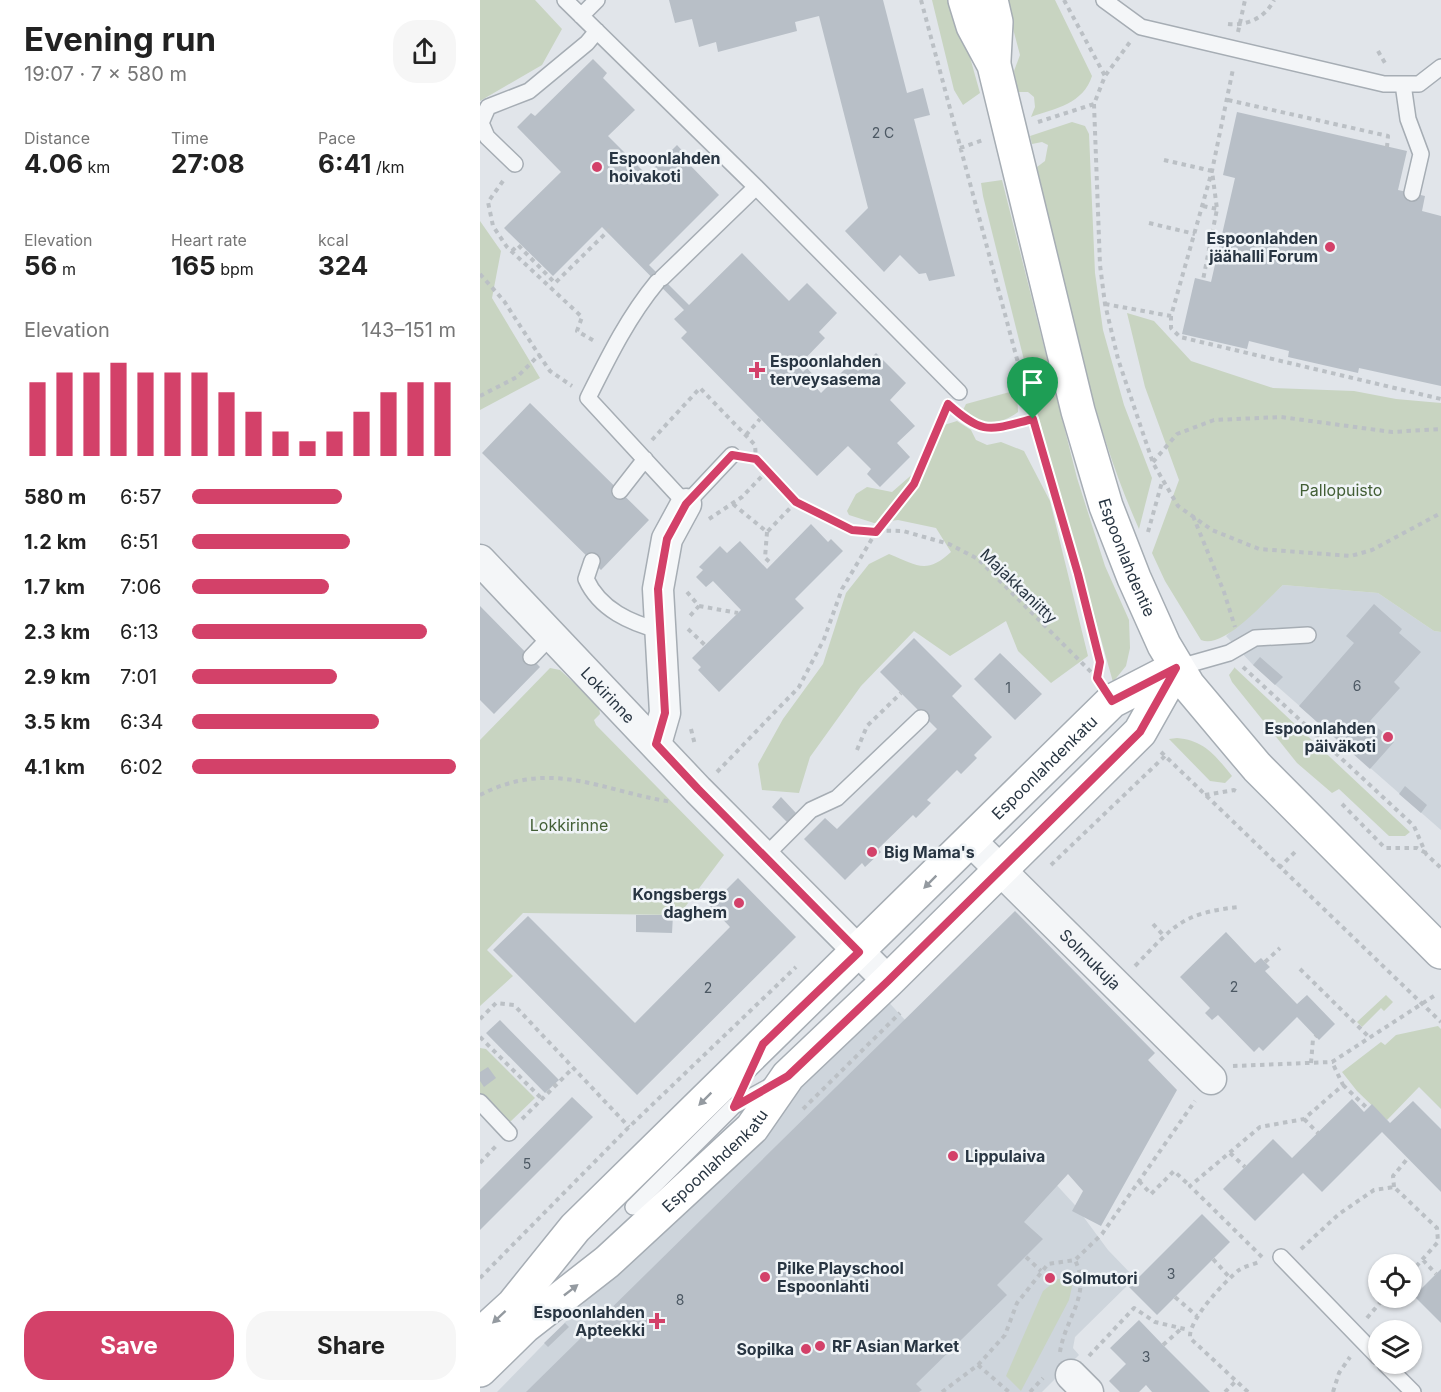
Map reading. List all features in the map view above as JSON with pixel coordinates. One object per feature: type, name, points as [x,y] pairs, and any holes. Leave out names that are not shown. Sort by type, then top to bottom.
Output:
[{"type":"main road","name":"Espoonlahdentie","points":[[965,0],[973,26],[994,65],[1078,411],[1106,506],[1148,611],[1176,668],[1257,767],[1441,952]]},
{"type":"main road","name":"Espoonlahdentie","points":[[991,0],[996,22],[994,65]]},
{"type":"main road","name":"Espoonlahdenkatu","points":[[480,1335],[513,1305],[575,1228],[971,841],[1105,690],[1176,668]]},
{"type":"main road","name":"Espoonlahdenkatu","points":[[480,1370],[525,1326],[607,1262],[752,1128],[788,1076],[888,981],[1012,881],[1140,732],[1176,668]]},
{"type":"street","points":[[656,744],[665,713],[672,628],[658,589],[667,539],[693,516]]},
{"type":"street","name":"Lokirinne","points":[[480,560],[888,981]]},
{"type":"street","name":"Solmukuja","points":[[971,841],[1211,1078]]},
{"type":"lane","points":[[565,0],[756,187],[959,392]]},
{"type":"lane","points":[[581,16],[597,0]]},
{"type":"lane","points":[[1104,0],[1141,27],[1384,84],[1419,84],[1441,67]]},
{"type":"lane","points":[[515,164],[487,137],[481,123],[488,107],[529,91],[587,43],[597,31]]},
{"type":"lane","points":[[1403,84],[1408,119],[1421,154],[1412,193]]},
{"type":"lane","points":[[732,455],[693,516],[588,398],[614,348],[659,280],[756,187]]},
{"type":"lane","points":[[620,491],[642,456]]},
{"type":"lane","points":[[592,561],[586,579],[591,591],[615,613],[638,625],[672,628]]},
{"type":"lane","points":[[531,657],[552,635]]},
{"type":"lane","points":[[1176,668],[1233,651],[1255,638],[1308,636]]},
{"type":"lane","points":[[765,856],[811,810],[837,798],[921,718]]},
{"type":"lane","points":[[734,1107],[763,1044]]},
{"type":"lane","points":[[633,1207],[734,1107],[788,1076]]},
{"type":"lane","points":[[480,1102],[509,1133]]},
{"type":"lane","points":[[1281,1257],[1368,1347]]},
{"type":"lane","points":[[1395,1374],[1413,1392]]},
{"type":"path","points":[[921,0],[1033,419],[1078,574],[1105,690]]},
{"type":"path","points":[[1064,0],[1105,76]]},
{"type":"path","points":[[1245,0],[1235,48],[1228,100],[1212,171],[1171,316],[1171,328],[1180,337],[1441,399]]},
{"type":"path","points":[[1216,23],[1240,25],[1254,21],[1270,8],[1274,0]]},
{"type":"path","points":[[1141,27],[1105,76],[1094,104],[1100,266],[1105,304],[1118,359],[1153,463],[1178,506],[1212,530],[1259,549],[1351,556],[1372,550],[1441,513]]},
{"type":"path","points":[[1228,100],[1388,136],[1387,147]]},
{"type":"path","points":[[1037,123],[1094,104]]},
{"type":"path","points":[[960,148],[990,138]]},
{"type":"path","points":[[1164,160],[1212,171]]},
{"type":"path","points":[[515,164],[488,202],[493,226],[512,251],[582,317],[577,331],[597,342]]},
{"type":"path","points":[[1203,280],[1217,209],[1212,171]]},
{"type":"path","points":[[1203,206],[1217,209]]},
{"type":"path","points":[[1149,223],[1195,234]]},
{"type":"path","points":[[512,251],[518,245],[555,283],[610,229]]},
{"type":"path","points":[[480,274],[504,301],[550,371],[588,398]]},
{"type":"path","points":[[1105,304],[1171,316]]},
{"type":"path","points":[[480,396],[517,377],[539,355]]},
{"type":"path","points":[[642,456],[700,388],[746,435],[760,418]]},
{"type":"path","points":[[709,779],[767,723],[800,687],[824,639],[842,589],[876,532],[914,484],[948,404],[980,428],[998,428],[1033,419]]},
{"type":"path","points":[[1153,463],[1177,434],[1214,420],[1281,417],[1392,432],[1441,429]]},
{"type":"path","name":"Majakkaniitty","points":[[746,435],[756,445],[756,459],[796,502],[852,530],[903,531],[949,543],[978,559],[1105,690]]},
{"type":"path","points":[[732,455],[756,459]]},
{"type":"path","points":[[693,516],[733,504],[766,472]]},
{"type":"path","points":[[772,564],[765,558],[767,532],[796,502]]},
{"type":"path","points":[[733,504],[767,532]]},
{"type":"path","points":[[1193,515],[1236,628],[1233,651],[1414,826],[1426,854]]},
{"type":"path","points":[[699,606],[738,613]]},
{"type":"path","points":[[672,628],[705,645]]},
{"type":"path","points":[[856,751],[867,726],[901,693]]},
{"type":"path","points":[[690,726],[696,747]]},
{"type":"path","points":[[1140,732],[1441,1022]]},
{"type":"path","points":[[1012,881],[1165,756]]},
{"type":"path","points":[[480,795],[531,778],[582,779],[649,799],[683,804]]},
{"type":"path","points":[[1204,795],[1234,790],[1247,796]]},
{"type":"path","points":[[1342,804],[1385,849],[1417,848],[1441,868]]},
{"type":"path","points":[[1279,868],[1299,848],[1293,842]]},
{"type":"path","points":[[1131,970],[1178,923],[1208,910],[1239,907]]},
{"type":"path","points":[[1153,924],[1164,936]]},
{"type":"path","points":[[1265,962],[1280,948]]},
{"type":"path","points":[[1300,969],[1368,1036]]},
{"type":"path","points":[[942,1392],[978,1365],[1005,1335],[1017,1303],[1048,1264],[1075,1260],[1102,1234],[1211,1078],[1224,1066],[1332,1062],[1368,1036],[1437,994]]},
{"type":"path","points":[[480,1019],[496,1003],[514,1005],[629,1127],[480,1278]]},
{"type":"path","points":[[1311,1063],[1313,1039],[1316,1036]]},
{"type":"path","points":[[480,1037],[542,1099]]},
{"type":"path","points":[[1332,1062],[1343,1085],[1367,1108]]},
{"type":"path","points":[[480,1163],[542,1099],[574,1071]]},
{"type":"path","points":[[1190,1186],[1260,1127],[1304,1119],[1343,1085]]},
{"type":"path","points":[[1304,1119],[1318,1133]]},
{"type":"path","points":[[1230,1152],[1245,1167]]},
{"type":"path","points":[[1394,1187],[1393,1176],[1408,1158]]},
{"type":"path","points":[[1139,1181],[1151,1194],[1174,1171],[1264,1260]]},
{"type":"path","points":[[1026,1257],[1041,1271]]},
{"type":"path","points":[[1213,1259],[1231,1279]]},
{"type":"path","points":[[1075,1260],[1081,1272],[1081,1297],[1062,1338],[1058,1362],[1080,1384],[1134,1308],[1155,1322],[1189,1330]]},
{"type":"path","points":[[1423,1260],[1436,1274]]},
{"type":"path","points":[[1175,1296],[1197,1316]]},
{"type":"path","points":[[1163,1345],[1181,1328]]},
{"type":"path","points":[[1333,1392],[1338,1373],[1360,1339]]},
{"type":"path","points":[[978,1365],[1009,1392]]},
{"type":"path","points":[[1225,1392],[1236,1381]]},
{"type":"shaded area","name":"Espoonlahden päiväkoti","points":[[1283,585],[1378,593],[1434,631],[1441,632],[1441,830],[1253,665],[1226,636]]},
{"type":"shaded area","name":"Lippulaiva","points":[[883,996],[1074,1204],[1108,1250],[1135,1278],[1075,1337],[1073,1348],[1079,1355],[1042,1392],[497,1392]]},
{"type":"green space","points":[[480,0],[535,0],[562,29],[542,65],[480,101]]},
{"type":"green space","points":[[932,0],[954,0],[980,93],[963,105],[954,90]]},
{"type":"green space","points":[[1002,0],[1055,0],[1092,76],[1082,93],[1068,104],[1031,117],[1035,107],[1034,97],[1028,92],[1018,92],[1014,71],[1020,55],[1011,21]]},
{"type":"green space","points":[[1072,122],[1085,126],[1089,134],[1095,273],[1103,330],[1124,405],[1152,478],[1139,529],[1106,441],[1069,305],[1037,167],[1045,161],[1048,145],[1042,142],[1032,144],[1030,136]]},
{"type":"green space","points":[[1002,180],[1077,478],[1105,566],[1129,620],[1130,648],[1126,666],[1113,682],[1036,408],[983,196],[981,183]]},
{"type":"green space","points":[[480,221],[501,251],[492,298],[540,378],[480,410]]},
{"type":"green space","name":"Pallopuisto","points":[[1127,313],[1154,321],[1191,361],[1273,388],[1354,391],[1396,399],[1441,403],[1441,632],[1434,631],[1378,593],[1283,585],[1233,631],[1221,638],[1210,641],[1201,640],[1165,581],[1152,553],[1179,480],[1145,387]]},
{"type":"green space","points":[[1017,390],[1018,412],[997,422],[975,420],[963,410],[966,404]]},
{"type":"green space","points":[[957,421],[971,430],[976,440],[987,445],[1001,442],[1024,451],[1050,501],[1088,656],[1051,683],[1018,651],[1006,621],[950,656],[914,631],[861,686],[810,757],[799,793],[762,790],[758,764],[783,719],[823,664],[846,593],[869,564],[889,554],[914,564],[928,566],[935,564],[951,552],[936,528],[898,520],[874,523],[849,515],[847,511],[856,494],[867,487],[892,492],[931,458],[944,425]]},
{"type":"green space","points":[[1235,667],[1410,832],[1405,836],[1389,836],[1339,789],[1332,793],[1297,763],[1232,682],[1229,675]]},
{"type":"green space","name":"Lokkirinne","points":[[550,668],[560,670],[599,706],[600,714],[594,720],[596,725],[724,855],[679,915],[523,913],[487,950],[513,976],[480,1006],[480,740]]},
{"type":"green space","points":[[1177,738],[1195,742],[1209,750],[1232,776],[1225,783],[1210,781],[1169,739]]},
{"type":"green space","points":[[1386,995],[1393,1002],[1384,1011],[1381,1008],[1362,1027],[1357,1022]]},
{"type":"green space","points":[[1438,1026],[1441,1029],[1441,1109],[1419,1087],[1387,1120],[1357,1091],[1342,1072],[1381,1042],[1385,1045],[1396,1035]]},
{"type":"green space","points":[[480,1048],[486,1049],[535,1098],[511,1121],[501,1121],[480,1094]]},
{"type":"green space","points":[[1058,1279],[1070,1279],[1073,1282],[1069,1300],[1021,1391],[1006,1376],[1043,1291]]},
{"type":"building","points":[[669,0],[883,0],[907,93],[923,88],[930,115],[914,119],[955,276],[929,281],[926,273],[919,274],[900,255],[884,272],[845,231],[868,208],[819,16],[795,22],[797,31],[718,52],[716,42],[699,47],[692,19],[675,23]]},
{"type":"building","points":[[593,59],[607,73],[603,78],[635,110],[608,136],[647,175],[677,145],[691,160],[688,163],[719,195],[649,265],[689,305],[742,253],[789,301],[807,283],[837,313],[819,332],[825,338],[798,366],[803,372],[807,368],[818,380],[814,385],[821,393],[850,364],[858,371],[876,353],[906,383],[890,400],[915,426],[897,443],[910,457],[880,487],[867,474],[871,469],[848,446],[817,476],[681,338],[687,332],[674,319],[684,310],[602,227],[553,276],[504,228],[561,172],[517,127],[531,113],[535,116]]},
{"type":"building","name":"Espoonlahden jäähalli Forum","points":[[1237,112],[1407,151],[1398,190],[1425,196],[1422,211],[1441,216],[1441,386],[1359,368],[1358,373],[1288,357],[1289,351],[1249,341],[1247,349],[1182,334],[1195,278],[1211,282],[1235,178],[1223,175]]},
{"type":"building","points":[[530,403],[649,520],[601,570],[482,453]]},
{"type":"building","points":[[811,524],[828,542],[831,539],[843,551],[795,599],[804,608],[719,692],[698,670],[701,667],[692,658],[741,610],[713,581],[706,587],[696,577],[703,570],[699,567],[720,546],[727,553],[740,541],[767,569]]},
{"type":"building","points":[[1374,604],[1402,629],[1399,633],[1421,652],[1394,682],[1400,688],[1370,721],[1394,742],[1370,769],[1299,706],[1354,643],[1346,636]]},
{"type":"building","points":[[480,606],[540,667],[494,714],[480,700]]},
{"type":"building","points":[[914,638],[962,686],[952,696],[992,737],[974,755],[977,758],[961,774],[957,770],[927,800],[931,803],[916,818],[913,815],[878,849],[881,852],[865,867],[862,863],[845,880],[804,839],[825,818],[837,829],[937,729],[880,672]]},
{"type":"building","points":[[1000,653],[1042,694],[1015,720],[974,679]]},
{"type":"building","points":[[1260,657],[1283,677],[1275,685],[1253,665]]},
{"type":"building","points":[[1405,786],[1427,805],[1421,813],[1399,794]]},
{"type":"building","points":[[781,797],[796,813],[787,822],[772,807]]},
{"type":"building","points":[[738,878],[796,937],[637,1095],[493,950],[528,916],[635,1023],[730,927],[710,906]]},
{"type":"building","name":"Lippulaiva","points":[[1015,911],[1155,1053],[1148,1060],[1177,1090],[1101,1226],[1072,1211],[1083,1191],[1068,1174],[1024,1222],[1043,1239],[997,1285],[1007,1295],[916,1384],[922,1390],[919,1392],[526,1392]]},
{"type":"building","points":[[636,915],[673,915],[672,933],[636,932]]},
{"type":"building","points":[[1226,932],[1255,963],[1261,958],[1270,967],[1265,971],[1297,1004],[1307,995],[1335,1024],[1319,1040],[1297,1017],[1263,1051],[1259,1047],[1254,1052],[1218,1015],[1212,1020],[1205,1013],[1210,1008],[1180,977]]},
{"type":"building","points":[[500,1020],[559,1080],[545,1093],[486,1033]]},
{"type":"building","points":[[488,1067],[496,1078],[484,1087],[480,1081],[480,1072]]},
{"type":"building","points":[[572,1097],[593,1117],[480,1230],[480,1190]]},
{"type":"building","points":[[1352,1099],[1364,1112],[1372,1104],[1390,1123],[1413,1101],[1441,1129],[1441,1192],[1382,1132],[1322,1192],[1303,1173],[1255,1221],[1223,1189],[1273,1139],[1292,1158]]},
{"type":"building","points":[[1202,1214],[1230,1242],[1157,1315],[1129,1287]]},
{"type":"building","points":[[1441,1269],[1441,1323],[1422,1304],[1422,1288]]},
{"type":"building","points":[[1139,1320],[1210,1392],[1152,1392],[1146,1385],[1139,1392],[1120,1392],[1109,1381],[1126,1364],[1110,1348]]},
{"type":"building","points":[[565,1323],[569,1327],[548,1347],[544,1343]]},
{"type":"place","name":"Espoonlahden hoivakoti","points":[[597,167]]},
{"type":"place","name":"Espoonlahden jäähalli Forum","points":[[1330,247]]},
{"type":"place","name":"Espoonlahden terveysasema","points":[[757,370]]},
{"type":"place","name":"Espoonlahden päiväkoti","points":[[1388,737]]},
{"type":"place","name":"Big Mama's","points":[[872,852]]},
{"type":"place","name":"Kongsbergs daghem","points":[[739,903]]},
{"type":"place","name":"Lippulaiva","points":[[953,1156]]},
{"type":"place","name":"Pilke Playschool Espoonlahti","points":[[765,1277]]},
{"type":"place","name":"Solmutori","points":[[1050,1278]]},
{"type":"place","name":"Espoonlahden Apteekki","points":[[657,1321]]},
{"type":"place","name":"RF Asian Market","points":[[820,1346]]},
{"type":"place","name":"Sopilka","points":[[806,1349]]},
{"type":"route","points":[[948,404],[980,428],[998,428],[1033,419],[1078,574],[1100,662],[1097,678],[1112,701],[1176,668],[1140,732],[888,981],[788,1076],[734,1107],[763,1044],[859,952],[656,744],[665,713],[658,589],[667,539],[686,504],[732,455],[756,459],[796,502],[852,530],[876,532],[914,484],[948,404]]}]
